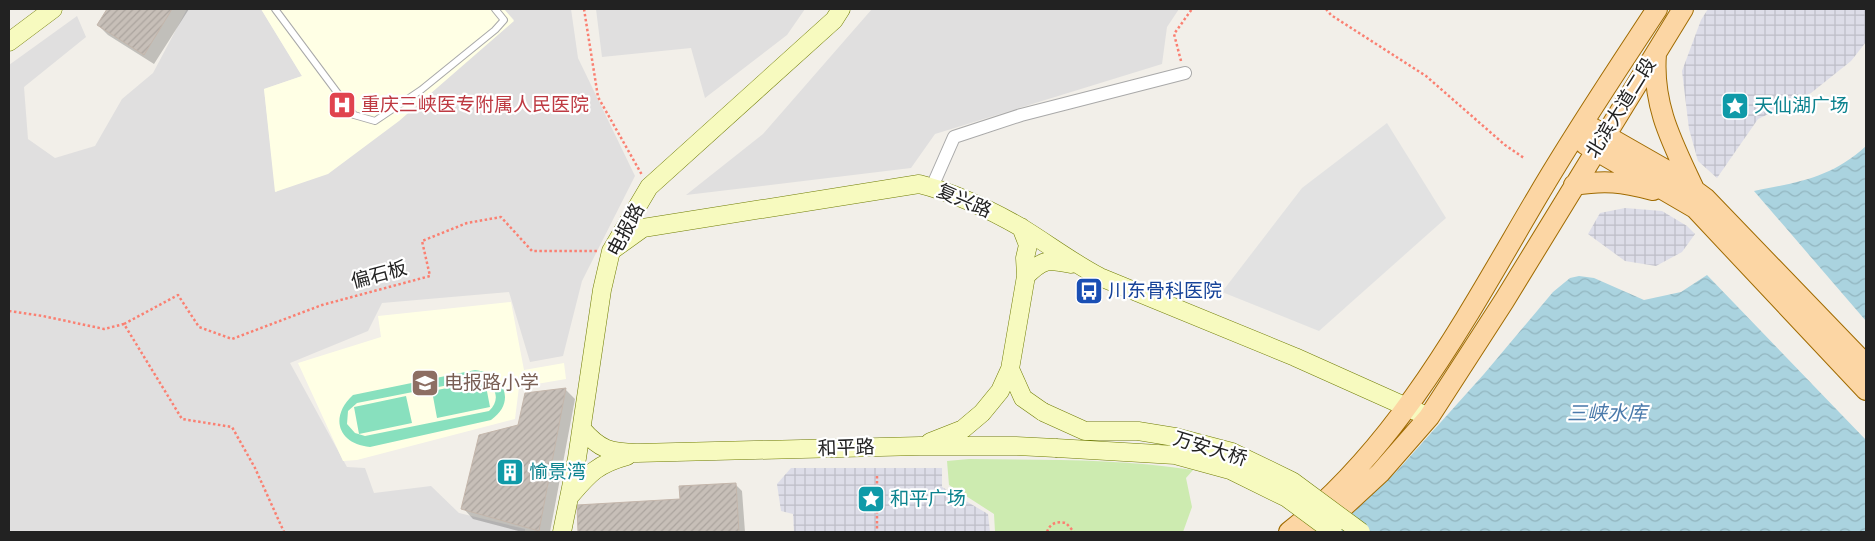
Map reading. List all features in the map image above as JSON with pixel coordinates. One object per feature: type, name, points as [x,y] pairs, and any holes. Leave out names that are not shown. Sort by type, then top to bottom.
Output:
[{"type":"main road","points":[[9,42],[53,9]]},
{"type":"main road","name":"电报路","points":[[562,532],[582,428],[602,290],[611,251],[648,189],[834,20],[841,9]]},
{"type":"main road","name":"北滨大道二段","points":[[1289,532],[1372,453],[1408,408],[1544,185],[1657,9]]},
{"type":"main road","name":"北滨大道二段","points":[[1316,532],[1380,473],[1429,417],[1504,301],[1683,9]]},
{"type":"main road","points":[[1656,52],[1654,75],[1658,104],[1693,195],[1706,219],[1866,390]]},
{"type":"main road","points":[[1579,130],[1693,195],[1866,366]]},
{"type":"main road","points":[[1574,184],[1602,180],[1693,195]]},
{"type":"main road","name":"复兴路","points":[[611,251],[643,228],[919,184],[950,192],[1021,228],[1079,266],[1100,277],[1295,357],[1429,417]]},
{"type":"main road","points":[[648,189],[643,206],[646,215],[653,221],[673,222]]},
{"type":"main road","points":[[920,446],[963,429],[982,413],[1000,390],[1010,369],[1026,276],[1025,258],[1028,245],[1021,228]]},
{"type":"main road","points":[[1026,276],[1040,262],[1056,260],[1079,266]]},
{"type":"main road","name":"万安大桥","points":[[1010,369],[1023,398],[1043,412],[1085,431],[1138,431],[1175,437],[1232,452],[1292,481],[1360,532]]},
{"type":"main road","name":"和平路","points":[[582,428],[594,443],[612,452],[920,446],[1056,448]]},
{"type":"main road","name":"万安大桥","points":[[1056,448],[1175,455],[1230,470],[1287,498],[1333,532]]},
{"type":"main road","name":"和平路","points":[[569,496],[590,474],[607,461],[637,453]]},
{"type":"street","points":[[932,187],[954,138],[1021,115],[1184,73]]},
{"type":"lane","points":[[275,9],[354,115],[375,121],[421,90],[496,30],[504,20],[495,9]]},
{"type":"path","points":[[584,9],[598,97],[648,189]]},
{"type":"path","points":[[1184,73],[1174,34],[1192,9]]},
{"type":"path","points":[[1326,9],[1426,76],[1505,146],[1524,158]]},
{"type":"path","name":"偏石板","points":[[9,311],[104,329],[124,324],[178,295],[199,327],[232,339],[322,305],[430,276],[422,241],[466,223],[501,217],[532,251],[611,251]]},
{"type":"path","points":[[124,324],[182,419],[232,427],[255,468],[284,532]]},
{"type":"path","points":[[877,476],[877,532]]},
{"type":"path","points":[[1047,532],[1052,524],[1059,521],[1066,523],[1074,532]]},
{"type":"shaded area","points":[[187,9],[261,9],[302,76],[264,89],[276,192],[514,20],[504,9],[571,9],[578,58],[635,176],[582,281],[563,356],[530,362],[509,292],[382,303],[368,331],[290,363],[347,467],[365,468],[374,493],[431,486],[459,513],[525,529],[525,532],[9,532],[9,65],[77,16],[86,37],[24,87],[28,139],[55,158],[95,146],[122,99],[153,73]]},
{"type":"shaded area","name":"重庆三峡医专附属人民医院","points":[[261,9],[504,9],[514,21],[399,121],[328,174],[275,192],[264,89],[302,76]]},
{"type":"shaded area","points":[[596,9],[805,9],[787,35],[705,98],[691,48],[602,57]]},
{"type":"shaded area","points":[[872,9],[1179,9],[1167,27],[1162,64],[935,134],[911,168],[686,195],[763,134]]},
{"type":"shaded area","name":"天仙湖广场","points":[[1708,9],[1866,9],[1866,42],[1851,61],[1811,93],[1758,119],[1717,178],[1698,161],[1689,129],[1682,71],[1701,20]]},
{"type":"shaded area","points":[[1387,123],[1446,218],[1319,331],[1222,292],[1302,188]]},
{"type":"shaded area","points":[[1625,208],[1662,211],[1687,226],[1695,234],[1682,252],[1656,266],[1625,261],[1588,234],[1600,213]]},
{"type":"shaded area","name":"电报路小学","points":[[511,302],[524,370],[564,363],[566,379],[519,387],[515,419],[357,460],[343,461],[298,363],[381,337],[378,316]]},
{"type":"shaded area","name":"和平广场","points":[[791,468],[942,468],[942,487],[988,514],[990,532],[794,532],[793,514],[781,511],[777,484]]},
{"type":"green space","points":[[475,370],[485,372],[500,382],[504,389],[505,397],[504,405],[491,420],[370,447],[350,441],[340,428],[341,412],[353,395]],"holes":[[[479,379],[483,381],[432,391],[437,418],[490,407],[485,381],[492,387],[496,395],[495,403],[489,411],[365,436],[355,433],[347,424],[348,411],[357,403]]]},
{"type":"green space","points":[[406,396],[412,423],[359,434],[354,407]]},
{"type":"green space","points":[[969,459],[1137,463],[1193,470],[1186,478],[1192,507],[1183,532],[995,532],[994,514],[949,485],[947,461]]},
{"type":"water","points":[[1866,146],[1866,321],[1754,191],[1800,181],[1827,172],[1853,157]]},
{"type":"water","name":"三峡水库","points":[[1707,275],[1866,440],[1866,532],[1328,532],[1397,471],[1484,374],[1553,292],[1570,278],[1579,276],[1594,278],[1644,300],[1681,292]]},
{"type":"building","points":[[107,9],[172,9],[144,55],[97,25]]},
{"type":"building","name":"愉景湾","points":[[566,388],[539,531],[461,509],[479,435],[518,425],[525,393]]},
{"type":"building","points":[[736,483],[739,532],[578,532],[577,505],[680,499],[679,486]]},
{"type":"place","name":"重庆三峡医专附属人民医院","points":[[342,105]]},
{"type":"place","name":"天仙湖广场","points":[[1735,106]]},
{"type":"place","name":"川东骨科医院","points":[[1089,291]]},
{"type":"place","name":"电报路小学","points":[[425,383]]},
{"type":"place","name":"愉景湾","points":[[510,472]]},
{"type":"place","name":"和平广场","points":[[871,499]]}]
